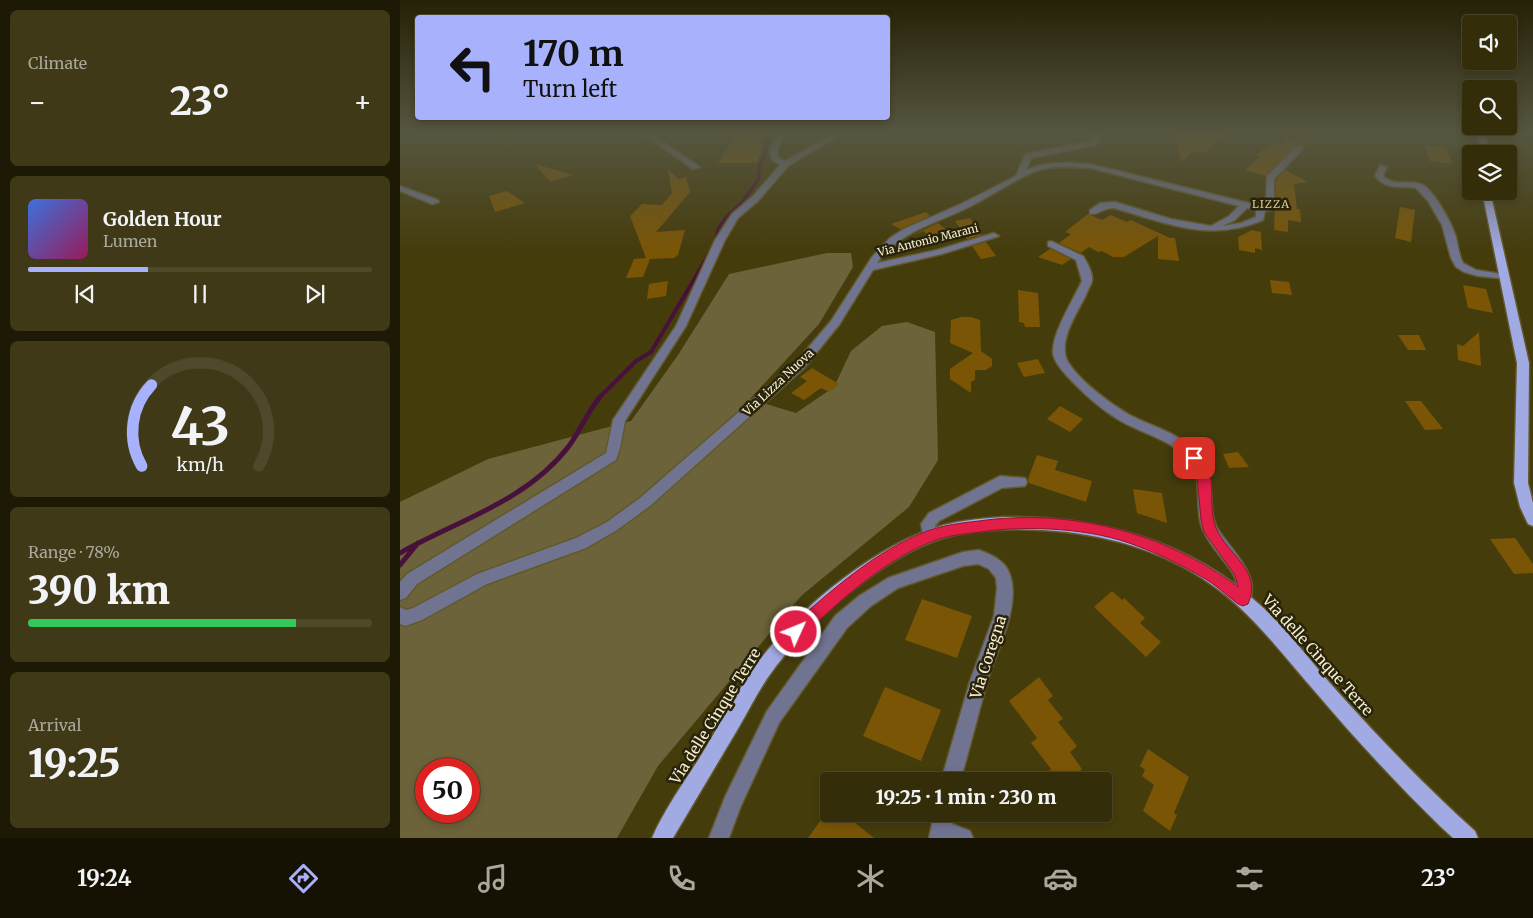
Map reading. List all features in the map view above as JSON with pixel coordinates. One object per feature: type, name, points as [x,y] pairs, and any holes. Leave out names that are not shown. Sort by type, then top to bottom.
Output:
[{"type":"main road","points":[[1487,200],[1523,363],[1521,483],[1527,507],[1533,520]]},
{"type":"main road","name":"Via delle Cinque Terre","points":[[662,838],[768,663],[822,606],[875,566],[930,536],[944,531],[1006,523],[1036,523],[1096,529],[1139,540],[1208,573],[1243,599],[1270,626],[1358,728],[1427,802],[1468,838]]},
{"type":"street","points":[[400,593],[412,579],[611,456],[615,429],[619,420],[681,326],[720,240],[735,216],[756,198],[778,172]]},
{"type":"street","points":[[1020,176],[1022,172]]},
{"type":"street","name":"Via Lizza Nuova","points":[[400,616],[405,618],[416,616],[482,579],[581,543],[612,526],[645,502],[800,365],[835,323],[869,268],[887,246],[906,231],[966,205],[1020,176],[1032,172]]},
{"type":"street","name":"Via Lizza Nuova","points":[[1115,172],[1261,209]]},
{"type":"street","points":[[1093,212],[1103,205],[1115,205],[1203,229],[1222,229],[1253,223],[1260,218],[1261,209],[1268,208],[1270,205],[1270,178],[1276,172]]},
{"type":"street","points":[[1381,172],[1379,176],[1389,185],[1418,185],[1422,188],[1432,200],[1451,236],[1456,258],[1463,268],[1504,278]]},
{"type":"street","points":[[400,188],[435,202]]},
{"type":"street","points":[[1203,229],[1224,223],[1243,207],[1243,203]]},
{"type":"street","name":"Via Antonio Marani","points":[[869,268],[939,252],[994,236]]},
{"type":"street","points":[[1051,244],[1080,258],[1087,281],[1062,334],[1058,352],[1064,365],[1092,395],[1124,417],[1179,443],[1194,458],[1203,474],[1207,520],[1210,532],[1241,572],[1245,585],[1243,599]]},
{"type":"street","points":[[930,536],[928,524],[934,517],[1000,482],[1020,482]]},
{"type":"street","name":"Via Coregna","points":[[719,838],[732,804],[774,717],[841,622],[865,601],[893,583],[963,559],[979,557],[994,564],[1003,576],[1006,588],[1002,616],[979,681],[954,772]]},
{"type":"street","points":[[941,828],[964,838]]},
{"type":"shaded area","points":[[827,253],[851,253],[853,267],[819,324],[750,399],[796,413],[834,387],[851,351],[882,326],[907,322],[935,332],[938,460],[909,507],[801,596],[658,766],[617,838],[400,838],[400,502],[488,459],[631,421],[678,355],[729,274]]},
{"type":"building","points":[[542,172],[563,172],[573,175],[550,182]]},
{"type":"building","points":[[668,172],[679,179],[686,177],[690,192],[656,232],[685,230],[678,255],[674,258],[650,259],[643,277],[626,278],[634,259],[646,258],[630,216],[642,204],[662,205],[672,193]]},
{"type":"building","points":[[1252,172],[1269,172],[1265,176]]},
{"type":"building","points":[[1283,172],[1289,172],[1308,182],[1294,184],[1297,209],[1300,209],[1301,222],[1288,220],[1288,232],[1274,230],[1276,180]]},
{"type":"building","points":[[507,191],[525,203],[495,212],[489,196]]},
{"type":"building","points":[[1400,207],[1415,210],[1411,242],[1395,238]]},
{"type":"building","points":[[926,212],[930,216],[900,229],[891,224]]},
{"type":"building","points":[[1088,214],[1102,220],[1111,215],[1127,222],[1131,220],[1170,238],[1175,238],[1179,261],[1158,259],[1158,236],[1124,257],[1113,257],[1089,247],[1081,253],[1059,243],[1071,234],[1065,232]]},
{"type":"building","points":[[970,218],[981,235],[967,239],[955,221]]},
{"type":"building","points":[[938,223],[948,231],[928,236],[924,231],[911,236]]},
{"type":"building","points":[[1252,230],[1261,232],[1262,250],[1255,248],[1255,253],[1239,250],[1238,237]]},
{"type":"building","points":[[986,242],[996,256],[981,259],[972,246]]},
{"type":"building","points":[[1050,249],[1071,259],[1062,265],[1038,257]]},
{"type":"building","points":[[1270,280],[1289,282],[1292,295],[1272,293]]},
{"type":"building","points":[[668,281],[666,296],[647,299],[649,284]]},
{"type":"building","points":[[1463,285],[1486,289],[1493,313],[1468,308]]},
{"type":"building","points":[[1018,290],[1038,293],[1040,327],[1025,327],[1024,323],[1019,322]]},
{"type":"building","points":[[971,317],[980,320],[981,351],[992,359],[992,366],[986,370],[975,370],[975,380],[971,382],[971,393],[950,379],[950,369],[973,353],[950,343],[951,320]]},
{"type":"building","points":[[1479,332],[1481,366],[1458,360],[1457,344],[1463,346]]},
{"type":"building","points":[[1398,335],[1419,335],[1426,350],[1408,350]]},
{"type":"building","points":[[1038,359],[1045,373],[1024,377],[1017,363]]},
{"type":"building","points":[[812,368],[839,384],[829,392],[821,388],[804,400],[791,393],[807,381],[800,377]]},
{"type":"building","points":[[1405,401],[1421,401],[1443,429],[1425,430]]},
{"type":"building","points":[[1060,406],[1083,419],[1070,432],[1047,419]]},
{"type":"building","points":[[1238,452],[1249,467],[1229,468],[1223,454]]},
{"type":"building","points":[[1037,455],[1058,461],[1055,470],[1092,481],[1086,502],[1029,483],[1028,479]]},
{"type":"building","points":[[1133,489],[1162,493],[1167,523],[1137,513]]},
{"type":"building","points":[[1515,538],[1533,564],[1533,573],[1514,574],[1490,539]]},
{"type":"building","points":[[1112,591],[1122,600],[1124,598],[1145,618],[1140,623],[1161,642],[1146,657],[1094,607]]},
{"type":"building","points":[[922,599],[972,616],[957,658],[905,640]]},
{"type":"building","points":[[1039,677],[1053,696],[1048,700],[1063,719],[1058,722],[1077,746],[1070,752],[1082,769],[1079,772],[1048,772],[1051,769],[1031,743],[1037,738],[1009,701]]},
{"type":"building","points":[[885,687],[941,710],[921,761],[863,736]]},
{"type":"building","points":[[1148,749],[1189,777],[1174,813],[1177,815],[1170,831],[1143,811],[1154,785],[1142,776],[1145,770],[1140,766]]},
{"type":"building","points":[[820,821],[854,822],[874,838],[808,838]]},
{"type":"waterway","points":[[716,240],[718,229],[725,218],[744,200],[759,178],[759,172]]},
{"type":"waterway","points":[[599,398],[636,361],[651,352],[712,249]]},
{"type":"waterway","points":[[418,543],[490,508],[533,482],[569,446],[599,398]]},
{"type":"waterway","points":[[400,553],[418,543]]},
{"type":"waterway","points":[[400,565],[418,543]]},
{"type":"district","name":"LIZZA","points":[[1271,204]]},
{"type":"route","points":[[796,632],[822,606],[875,566],[902,550],[944,531],[1006,523],[1036,523],[1096,529],[1139,540],[1208,573],[1243,599],[1245,585],[1241,572],[1210,532],[1207,520],[1203,474],[1194,458]]}]
